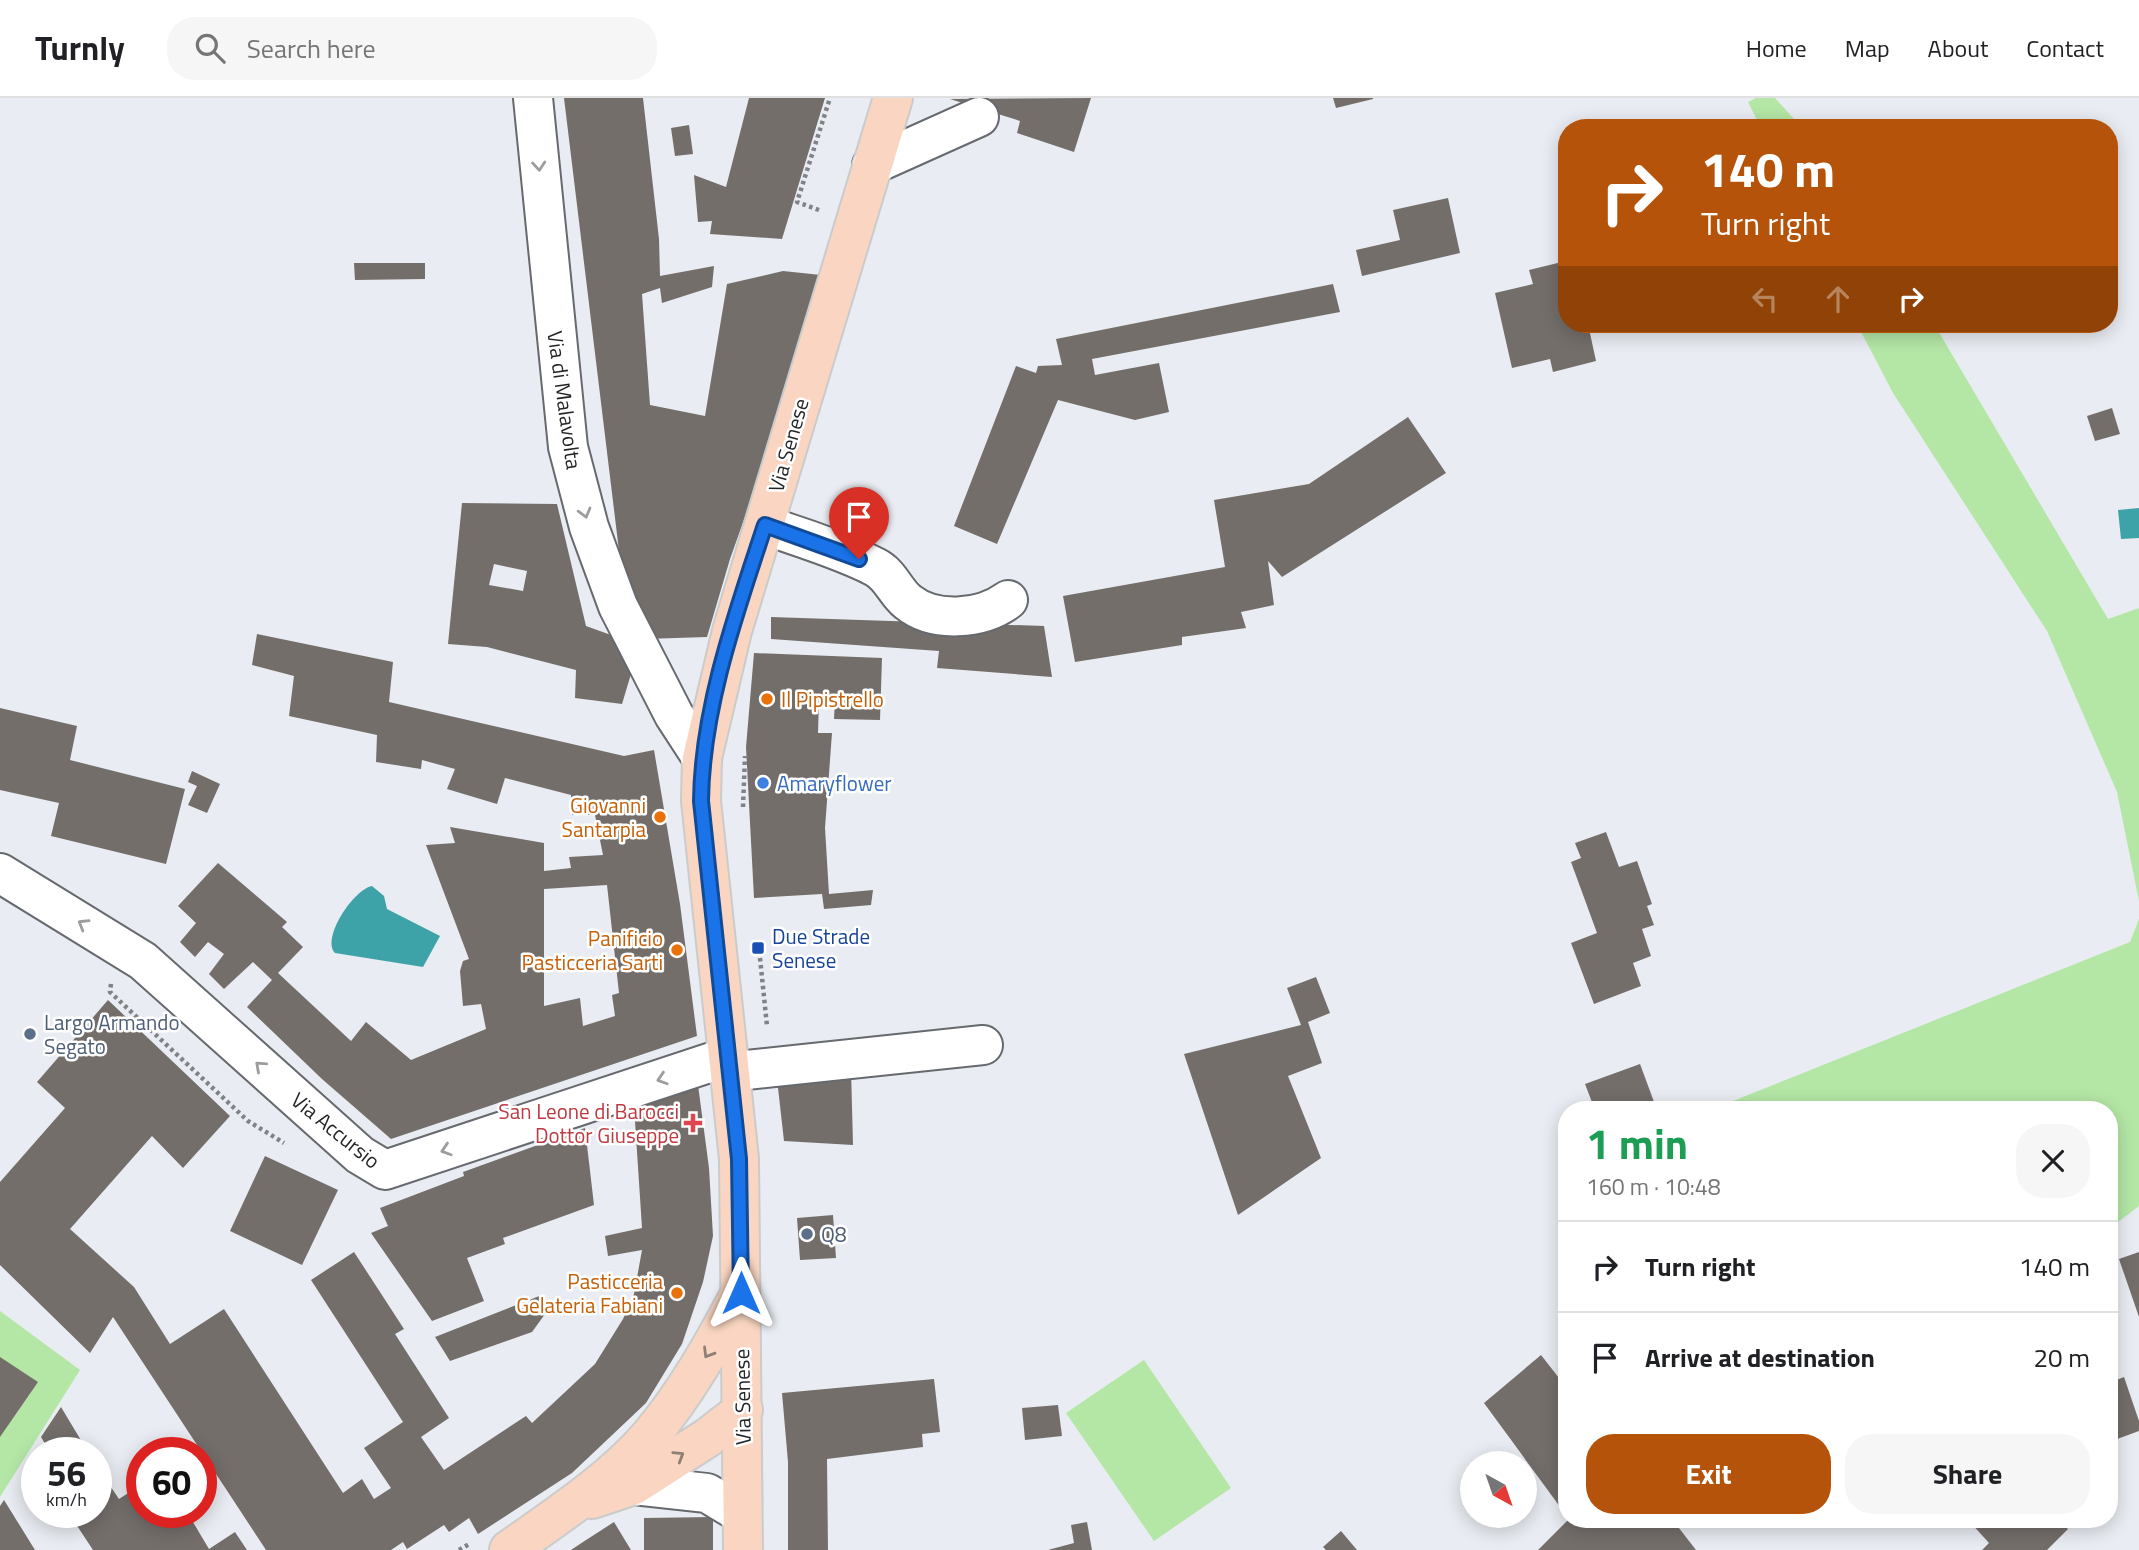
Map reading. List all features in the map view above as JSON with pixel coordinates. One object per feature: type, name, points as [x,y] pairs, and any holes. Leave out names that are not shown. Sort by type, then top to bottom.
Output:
[{"type":"main road","name":"Via Senese","points":[[743,1532],[739,1159],[701,801],[702,758],[735,619],[893,98]]},
{"type":"main road","points":[[509,1550],[573,1505],[648,1438],[679,1399],[741,1293]]},
{"type":"main road","points":[[573,1505],[634,1485],[707,1438],[743,1410]]},
{"type":"street","name":"Via di Malavolta","points":[[533,98],[568,447],[589,527],[618,606],[674,715],[702,758]]},
{"type":"street","points":[[872,165],[979,117]]},
{"type":"street","points":[[765,525],[880,569],[905,600],[922,612],[946,617],[974,614],[998,608],[1008,600]]},
{"type":"street","name":"Via Accursio","points":[[0,873],[142,961],[360,1155],[385,1170],[728,1065]]},
{"type":"street","points":[[728,1065],[770,1066],[984,1045]]},
{"type":"street","points":[[634,1485],[707,1493],[743,1532]]},
{"type":"path","points":[[827,213],[797,202],[830,98]]},
{"type":"path","points":[[743,821],[745,753]]},
{"type":"path","points":[[758,948],[770,1066]]},
{"type":"path","points":[[110,992],[248,1121],[291,1147]]},
{"type":"green space","points":[[1756,98],[1775,98],[1794,119],[1756,119],[1748,102]]},
{"type":"green space","points":[[1862,333],[1939,333],[2108,619],[2139,608],[2139,901],[2117,792],[2047,631],[1893,393]]},
{"type":"green space","points":[[2139,919],[2139,1206],[2118,1222],[2118,1101],[1733,1101],[2130,942]]},
{"type":"green space","points":[[0,1311],[80,1370],[38,1437],[21,1437],[21,1464],[0,1497]]},
{"type":"green space","points":[[1144,1360],[1231,1488],[1154,1541],[1066,1413]]},
{"type":"water","points":[[2139,508],[2139,538],[2121,539],[2118,510]]},
{"type":"water","points":[[372,886],[384,896],[387,909],[440,936],[423,967],[335,953],[332,937],[342,915],[357,896]]},
{"type":"building","points":[[564,98],[643,98],[659,239],[660,276],[714,266],[712,287],[662,303],[660,288],[642,294],[650,405],[705,416],[727,284],[783,271],[821,275],[777,427],[730,559],[707,637],[644,639],[620,559]]},
{"type":"building","points":[[749,98],[825,98],[782,239],[710,234],[712,221],[698,222],[694,175],[726,187]]},
{"type":"building","points":[[1091,98],[1074,152],[1017,133],[1020,121],[950,99]]},
{"type":"building","points":[[1333,98],[1373,98],[1373,99],[1336,108]]},
{"type":"building","points":[[689,125],[693,154],[675,156],[671,128]]},
{"type":"building","points":[[1448,198],[1460,253],[1362,276],[1356,250],[1400,240],[1393,210]]},
{"type":"building","points":[[354,263],[425,263],[425,279],[355,280]]},
{"type":"building","points":[[1558,263],[1558,333],[1590,333],[1596,361],[1553,372],[1550,359],[1512,368],[1495,293],[1533,284],[1529,270]]},
{"type":"building","points":[[1333,284],[1340,312],[1092,359],[1095,375],[1159,363],[1169,412],[1135,420],[1058,400],[997,544],[954,526],[1016,366],[1036,373],[1038,366],[1062,365],[1056,339]]},
{"type":"building","points":[[2112,408],[2120,434],[2095,441],[2087,416]]},
{"type":"building","points":[[1408,417],[1446,473],[1282,577],[1268,561],[1274,605],[1241,612],[1246,628],[1182,637],[1182,645],[1075,662],[1063,596],[1225,567],[1214,500],[1309,484]]},
{"type":"building","points":[[462,503],[557,504],[586,626],[611,635],[631,674],[622,704],[575,698],[576,670],[487,647],[448,644]],"holes":[[[494,564],[527,571],[523,591],[489,585]]]},
{"type":"building","points":[[771,617],[1044,626],[1052,677],[937,668],[939,651],[771,639]]},
{"type":"building","points":[[257,634],[393,662],[389,702],[624,756],[654,750],[680,904],[697,1036],[391,1139],[322,1079],[247,1007],[272,980],[253,962],[224,989],[209,974],[224,954],[208,942],[195,957],[180,942],[196,923],[178,906],[218,863],[287,922],[282,927],[303,947],[278,973],[351,1041],[366,1022],[411,1060],[486,1029],[481,1004],[463,1006],[460,971],[463,961],[469,959],[426,845],[455,843],[450,827],[544,843],[544,871],[571,868],[569,857],[603,855],[595,815],[572,815],[571,795],[505,778],[497,804],[447,789],[455,769],[422,760],[421,769],[376,762],[377,735],[289,716],[294,676],[252,665]],"holes":[[[607,885],[619,993],[612,995],[615,1016],[583,1026],[580,998],[544,1006],[544,889]]]},
{"type":"building","points":[[754,653],[882,658],[880,720],[834,719],[835,700],[819,700],[818,733],[832,733],[825,828],[829,894],[873,890],[871,905],[824,909],[822,894],[754,898],[746,747]]},
{"type":"building","points":[[0,708],[77,726],[70,760],[185,789],[166,864],[51,836],[59,803],[0,790]]},
{"type":"building","points":[[192,771],[220,784],[207,813],[188,805],[197,786],[188,782]]},
{"type":"building","points":[[1606,832],[1619,867],[1637,861],[1652,904],[1647,906],[1654,925],[1642,929],[1651,956],[1633,963],[1641,986],[1594,1004],[1571,943],[1597,933],[1571,862],[1581,858],[1575,843]]},
{"type":"building","points":[[1316,977],[1330,1013],[1308,1022],[1322,1063],[1288,1076],[1321,1158],[1238,1215],[1184,1054],[1301,1025],[1287,988]]},
{"type":"building","points":[[108,1000],[230,1116],[183,1168],[152,1136],[70,1229],[134,1287],[170,1344],[224,1309],[343,1493],[362,1479],[374,1499],[391,1488],[364,1448],[403,1422],[311,1280],[354,1252],[404,1329],[395,1334],[449,1418],[421,1437],[444,1470],[526,1416],[532,1423],[595,1364],[623,1319],[634,1294],[642,1250],[608,1256],[605,1236],[642,1228],[634,1106],[698,1085],[709,1168],[713,1236],[703,1282],[682,1344],[646,1403],[572,1473],[478,1534],[469,1518],[449,1532],[444,1525],[407,1549],[403,1542],[391,1550],[266,1550],[217,1475],[217,1437],[192,1437],[113,1317],[90,1353],[0,1265],[0,1182],[65,1108],[37,1082]]},
{"type":"building","points":[[1640,1064],[1654,1101],[1592,1101],[1585,1084]]},
{"type":"building","points":[[851,1069],[853,1145],[784,1141],[777,1079]]},
{"type":"building","points":[[585,1128],[594,1205],[503,1238],[505,1244],[467,1258],[484,1301],[432,1321],[371,1233],[388,1226],[380,1208],[464,1176],[463,1172]]},
{"type":"building","points":[[265,1156],[338,1190],[302,1265],[230,1231]]},
{"type":"building","points":[[833,1215],[836,1258],[800,1260],[797,1218]]},
{"type":"building","points":[[2139,1252],[2139,1317],[2119,1259]]},
{"type":"building","points":[[542,1295],[548,1310],[532,1332],[450,1361],[435,1337]]},
{"type":"building","points":[[1541,1355],[1558,1377],[1558,1504],[1537,1475],[1537,1451],[1519,1451],[1484,1403]]},
{"type":"building","points":[[0,1357],[38,1382],[0,1437]]},
{"type":"building","points":[[2124,1377],[2139,1421],[2139,1431],[2118,1439],[2118,1379]]},
{"type":"building","points":[[934,1379],[940,1432],[922,1434],[923,1447],[827,1459],[828,1550],[788,1550],[788,1462],[782,1393]]},
{"type":"building","points":[[1058,1405],[1062,1436],[1025,1440],[1022,1408]]},
{"type":"building","points":[[61,1407],[79,1437],[41,1437]]},
{"type":"building","points":[[112,1489],[119,1499],[126,1494],[126,1528],[197,1528],[209,1549],[235,1532],[247,1550],[93,1550],[79,1528],[112,1528]]},
{"type":"building","points":[[4,1500],[35,1550],[0,1550],[0,1506]]},
{"type":"building","points":[[713,1517],[713,1550],[644,1550],[644,1518]]},
{"type":"building","points":[[614,1522],[631,1550],[571,1550],[583,1542]]},
{"type":"building","points":[[1087,1522],[1092,1550],[1048,1550],[1074,1543],[1071,1525]]},
{"type":"building","points":[[1560,1528],[1679,1528],[1696,1550],[1538,1550]]},
{"type":"building","points":[[1975,1528],[2068,1529],[2047,1550],[1982,1550],[1989,1543]]},
{"type":"building","points":[[1341,1531],[1357,1550],[1326,1550],[1323,1547]]},
{"type":"place","name":"Il Pipistrello","points":[[767,699]]},
{"type":"place","name":"Amaryflower","points":[[763,783]]},
{"type":"place","name":"Giovanni Santarpia","points":[[660,817]]},
{"type":"place","name":"Due Strade Senese","points":[[758,948]]},
{"type":"place","name":"Panificio Pasticceria Sarti","points":[[677,950]]},
{"type":"place","name":"Largo Armando Segato","points":[[30,1034]]},
{"type":"place","name":"San Leone di Barocci Dottor Giuseppe","points":[[693,1123]]},
{"type":"place","name":"Q8","points":[[807,1234]]},
{"type":"place","name":"Pasticceria Gelateria Fabiani","points":[[677,1293]]},
{"type":"route","points":[[741,1293],[739,1159],[701,801],[702,758],[741,597],[765,525],[859,559]]}]
